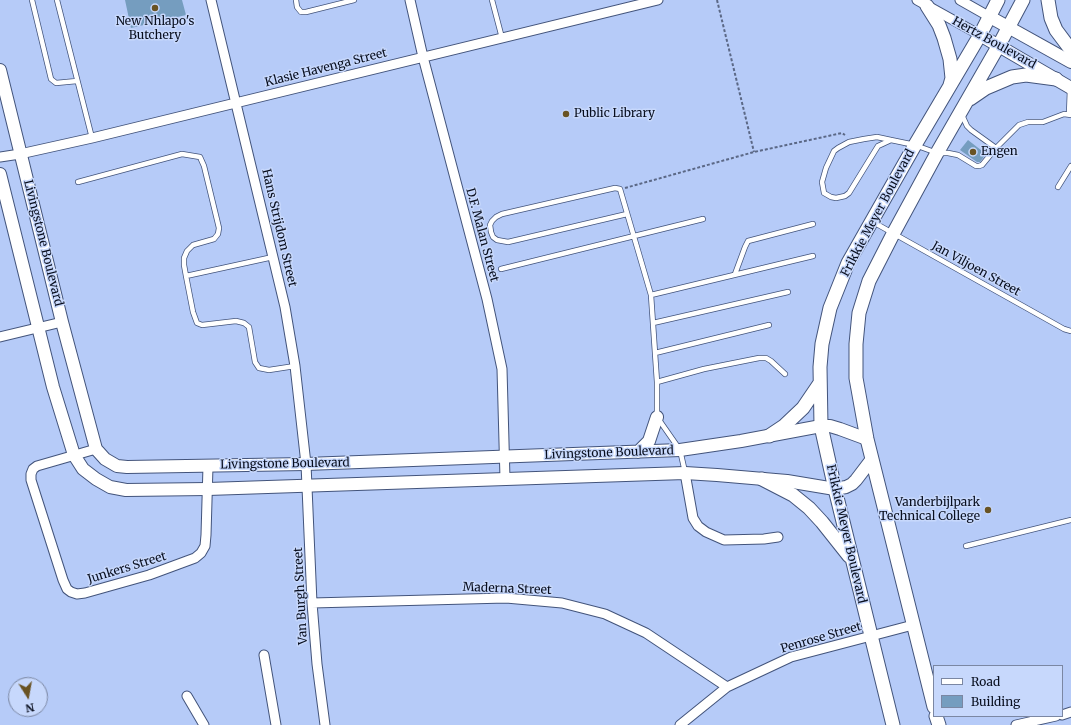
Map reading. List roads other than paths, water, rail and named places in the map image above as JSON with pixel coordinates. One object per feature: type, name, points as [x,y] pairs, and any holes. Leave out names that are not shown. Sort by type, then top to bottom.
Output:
[{"type":"main road","name":"Frikkie Meyer Boulevard","points":[[893,725],[872,636],[852,561],[821,426],[820,367],[822,344],[830,308],[848,263],[980,35],[998,0]]},
{"type":"main road","name":"Frikkie Meyer Boulevard","points":[[933,703],[867,439],[856,378],[856,344],[859,313],[869,281],[893,234],[1023,0]]},
{"type":"main road","points":[[1048,0],[1051,18],[1056,30],[1071,50]]},
{"type":"main road","points":[[922,3],[939,26],[950,59],[952,78],[947,92]]},
{"type":"main road","points":[[963,107],[986,88],[1012,77],[1026,75],[1056,79]]},
{"type":"main road","points":[[769,436],[784,426],[803,408],[820,383]]},
{"type":"main road","points":[[762,479],[793,495],[809,508],[822,522],[852,561]]},
{"type":"street","name":"Hans Strijdom Street","points":[[211,0],[285,307],[295,366],[306,464]]},
{"type":"street","name":"D.F. Malan Street","points":[[410,0],[423,57],[487,299],[502,370],[505,479]]},
{"type":"street","name":"Hertz Boulevard","points":[[960,0],[1071,62]]},
{"type":"street","name":"Klasie Havenga Street","points":[[0,157],[92,138],[652,1]]},
{"type":"street","name":"Hertz Boulevard","points":[[922,3],[999,45],[1071,87]]},
{"type":"street","name":"Livingstone Boulevard","points":[[0,70],[62,322],[96,449],[105,459],[118,466],[306,464],[680,450],[741,442],[821,426],[830,426],[867,439]]},
{"type":"street","name":"Livingstone Boulevard","points":[[0,174],[53,388],[74,455],[84,469],[96,479],[110,487],[126,490],[208,489],[685,473],[762,479],[835,489],[852,484],[872,459]]},
{"type":"street","points":[[0,337],[62,322]]},
{"type":"street","points":[[638,452],[649,441],[657,417]]},
{"type":"street","name":"Junkers Street","points":[[96,449],[37,466],[31,474],[31,480],[63,580],[67,589],[77,594],[86,593],[149,575],[195,558],[201,553],[205,546],[208,466]]},
{"type":"street","name":"Van Burgh Street","points":[[306,464],[312,603],[317,664],[325,725]]},
{"type":"street","points":[[685,473],[693,518],[698,526],[706,532],[724,540],[764,539],[778,537]]},
{"type":"street","name":"Maderna Street","points":[[312,603],[506,598],[562,602],[605,614],[646,633],[727,686]]},
{"type":"street","name":"Penrose Street","points":[[680,725],[727,686],[791,657],[913,624]]},
{"type":"street","points":[[264,655],[276,725]]},
{"type":"street","points":[[187,696],[204,725]]},
{"type":"street","points":[[1016,725],[1052,717]]},
{"type":"lane","points":[[32,0],[51,79],[56,83],[77,81]]},
{"type":"lane","points":[[57,0],[92,138]]},
{"type":"lane","points":[[296,0],[297,7],[301,12],[306,12],[354,0]]},
{"type":"lane","points":[[493,0],[502,38]]},
{"type":"lane","points":[[891,140],[878,146],[849,193],[840,198],[831,198],[824,193],[822,182],[826,168],[834,151],[842,145],[852,141],[877,137],[891,140],[915,146],[937,153],[948,152],[958,155],[976,166],[979,166],[1019,125],[1028,122],[1043,122],[1064,114],[1070,114],[1071,87]]},
{"type":"lane","points":[[963,107],[965,122],[971,130],[996,148]]},
{"type":"lane","points":[[78,182],[182,154],[200,157],[204,166],[219,228],[218,234],[214,239],[193,245],[187,251],[184,258],[184,270],[193,312],[197,323],[202,325],[236,321],[244,323],[249,327],[255,362],[259,368],[269,370],[295,366]]},
{"type":"lane","points":[[1058,188],[1071,166]]},
{"type":"lane","points":[[627,214],[508,242],[497,240],[493,237],[490,225],[496,216],[502,214],[615,188],[620,189],[651,295],[657,382],[657,417],[680,450],[685,473]]},
{"type":"lane","points":[[501,269],[702,219]]},
{"type":"lane","name":"Jan Viljoen Street","points":[[872,221],[1064,329],[1071,331]]},
{"type":"lane","points":[[735,274],[744,247],[748,241],[813,224]]},
{"type":"lane","points":[[651,295],[813,256]]},
{"type":"lane","points":[[186,276],[273,257]]},
{"type":"lane","points":[[653,323],[788,292]]},
{"type":"lane","points":[[655,353],[769,325]]},
{"type":"lane","points":[[657,382],[704,369],[759,358],[766,358],[772,361],[786,374]]},
{"type":"lane","points":[[966,546],[1071,520]]},
{"type":"place","name":"New Nhlapo's Butchery","points":[[155,8]]},
{"type":"place","name":"Public Library","points":[[566,114]]},
{"type":"place","name":"Engen","points":[[973,152]]},
{"type":"place","name":"Vanderbijlpark Technical College","points":[[988,510]]}]
